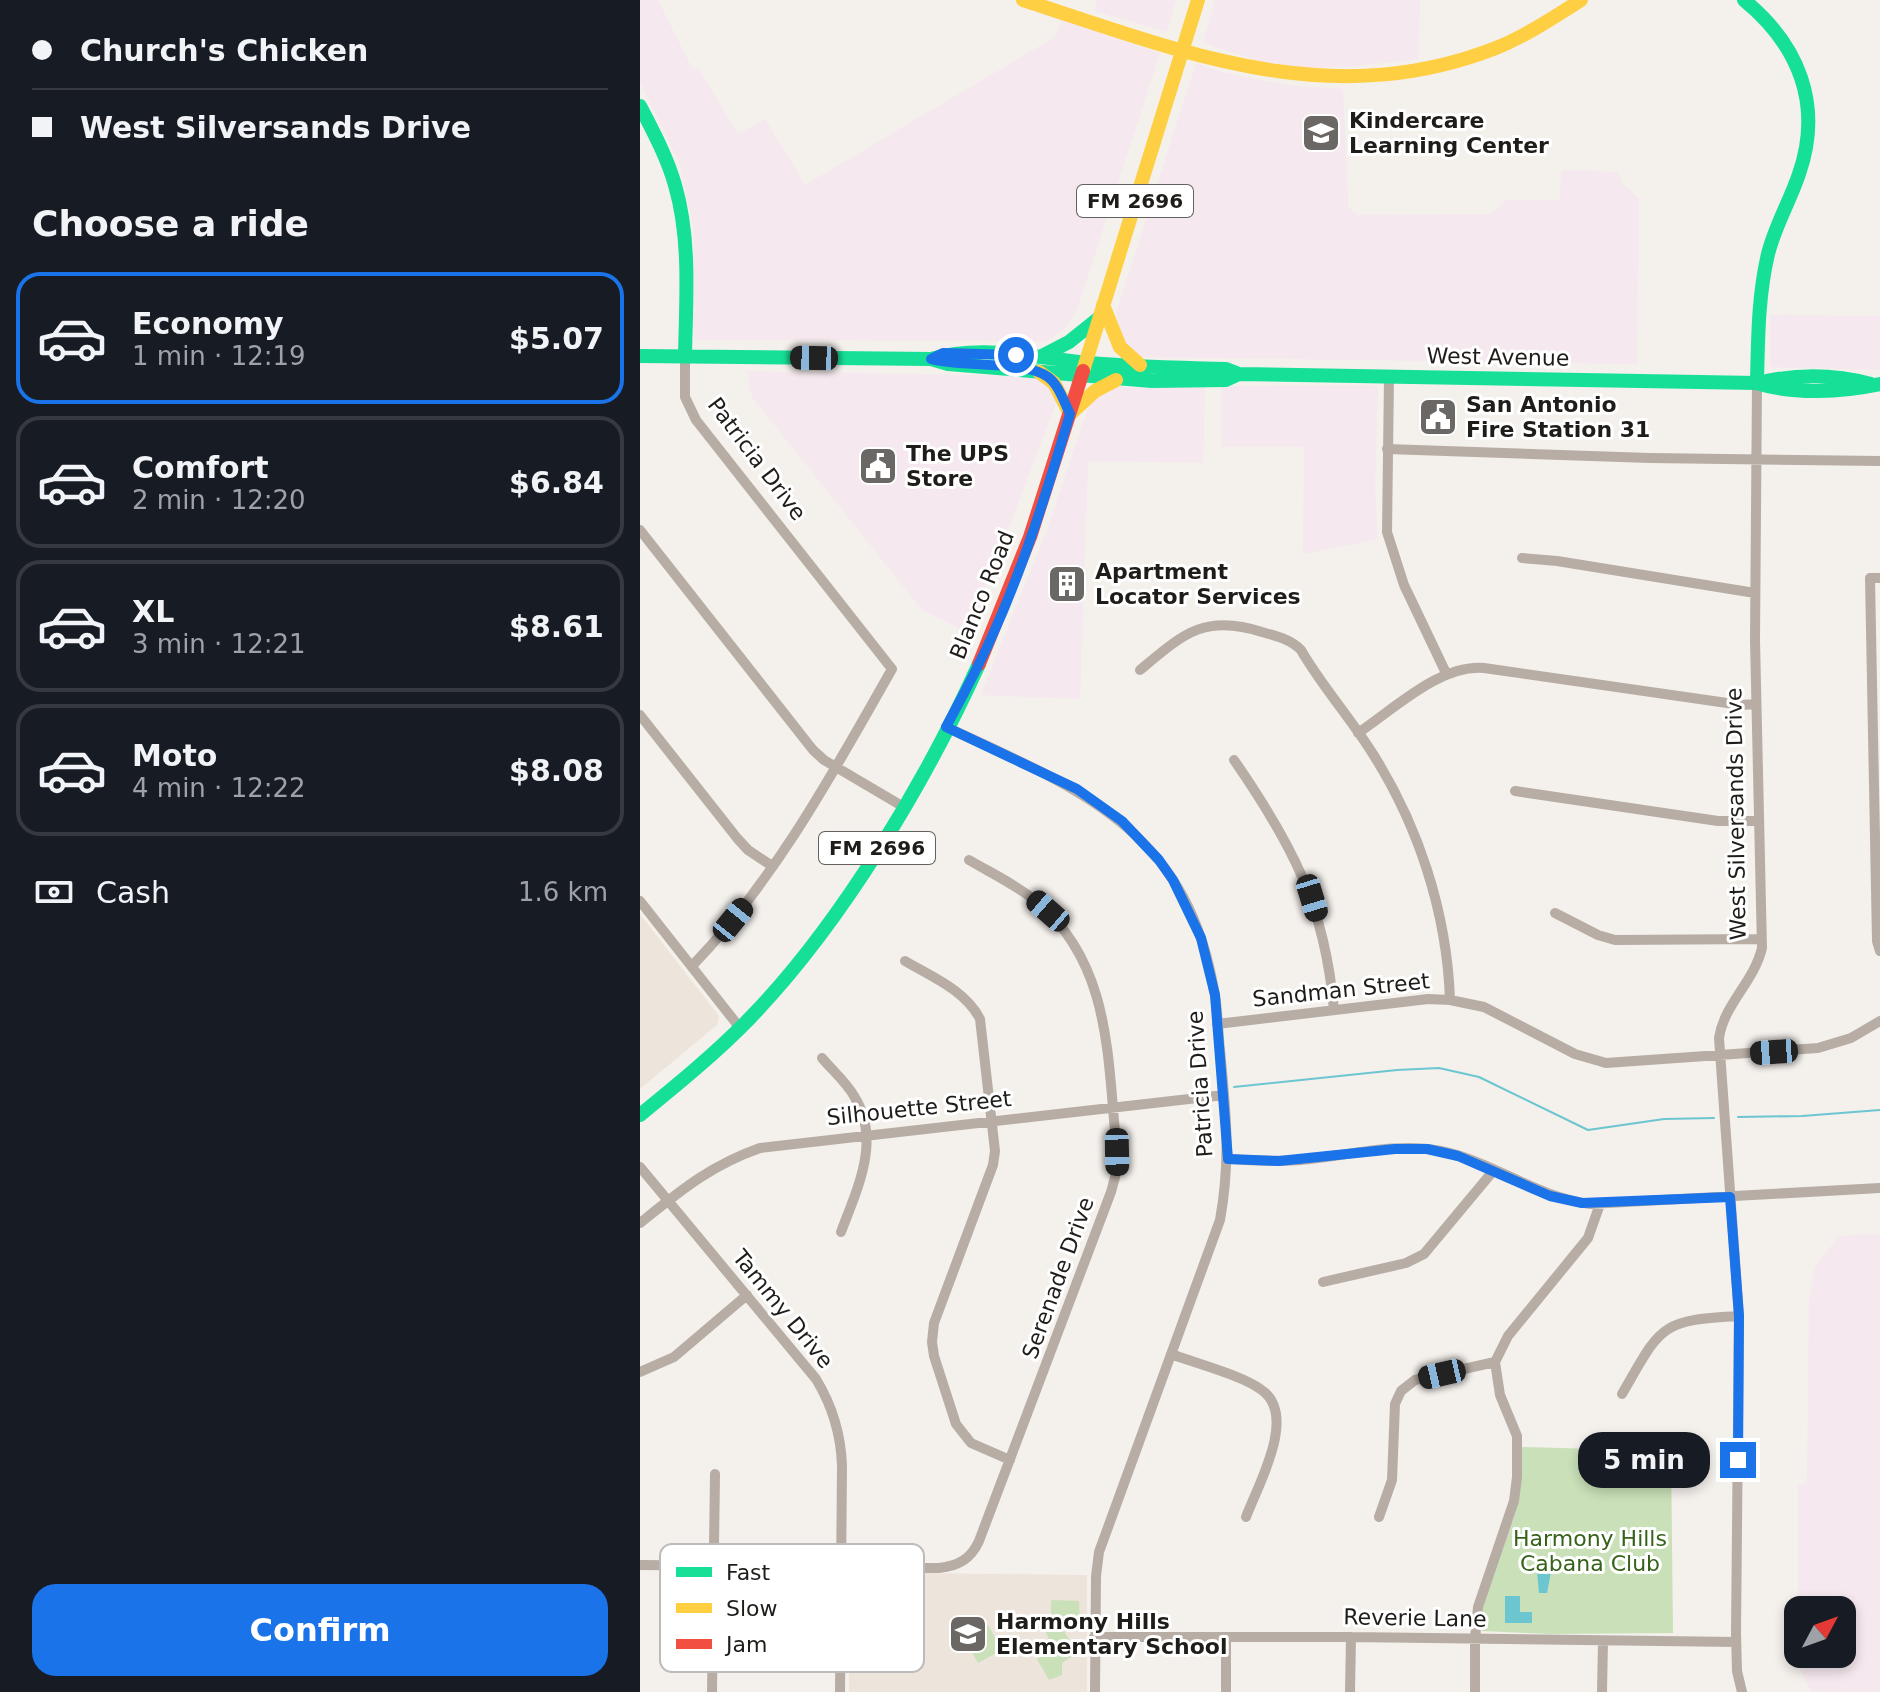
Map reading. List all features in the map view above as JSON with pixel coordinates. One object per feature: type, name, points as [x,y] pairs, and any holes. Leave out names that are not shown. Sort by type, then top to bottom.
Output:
[{"type":"main road","points":[[1023,0],[1251,70],[1332,79],[1376,77],[1452,63],[1496,48],[1581,0]]},
{"type":"main road","name":"Blanco Road","points":[[640,1115],[740,1028],[766,1001],[833,914],[902,806],[946,727],[1004,609],[1055,465],[1198,0]]},
{"type":"main road","name":"West Silversands Drive","points":[[1744,0],[1770,22],[1786,43],[1801,74],[1809,119],[1803,164],[1779,220],[1761,288],[1757,383]]},
{"type":"main road","name":"Patricia Drive","points":[[640,106],[667,162],[684,224],[687,254],[685,356]]},
{"type":"main road","points":[[1117,379],[1095,391],[1070,414],[1054,383],[1037,364],[1069,342],[1101,311],[1118,346],[1128,358],[1144,367]]},
{"type":"main road","name":"West Avenue","points":[[640,356],[931,359],[948,364],[1037,364],[1084,369],[1226,369],[1239,374],[1389,377],[1757,383],[1775,377],[1844,378],[1875,384]]},
{"type":"main road","name":"West Avenue","points":[[1084,369],[1117,379],[1226,380],[1239,374]]},
{"type":"street","name":"Patricia Drive","points":[[685,356],[685,397],[696,420],[892,669],[837,767]]},
{"type":"street","points":[[1389,377],[1386,512],[1391,550],[1404,585],[1446,673]]},
{"type":"street","name":"West Silversands Drive","points":[[1742,1692],[1737,1671],[1736,1642],[1739,1316],[1720,1056],[1721,1025],[1753,974],[1759,961],[1761,939],[1755,593],[1757,383]]},
{"type":"street","points":[[1387,449],[1880,461]]},
{"type":"street","points":[[640,530],[813,750],[902,806]]},
{"type":"street","points":[[1522,558],[1573,563],[1755,593]]},
{"type":"street","points":[[1875,578],[1877,941],[1880,951]]},
{"type":"street","points":[[1140,670],[1178,638],[1193,630],[1219,624],[1246,627],[1286,639],[1301,650],[1381,766],[1405,812],[1436,899],[1450,1000]]},
{"type":"street","points":[[1358,733],[1446,673],[1477,667],[1727,703],[1756,704]]},
{"type":"street","points":[[640,715],[737,838],[748,850],[772,866]]},
{"type":"street","name":"Patricia Drive","points":[[946,727],[1077,789],[1122,821],[1173,880],[1201,938],[1215,995],[1228,1159],[1220,1220],[1099,1552],[1094,1637],[1095,1692]]},
{"type":"street","points":[[1234,760],[1280,829],[1301,869],[1320,926],[1334,1010]]},
{"type":"street","points":[[692,966],[737,915],[837,767]]},
{"type":"street","points":[[1515,791],[1718,821],[1758,821]]},
{"type":"street","name":"Serenade Drive","points":[[924,1568],[939,1568],[964,1561],[979,1541],[1117,1170],[1098,995],[1085,961],[1059,923],[1034,899],[969,860]]},
{"type":"street","points":[[640,901],[740,1028]]},
{"type":"street","points":[[1555,913],[1598,935],[1615,940],[1761,939]]},
{"type":"street","points":[[905,961],[958,992],[980,1019],[993,1120],[993,1165],[934,1323],[932,1342],[954,1418],[963,1434],[982,1449],[1010,1460]]},
{"type":"street","name":"Sandman Street","points":[[1217,1024],[1428,999],[1450,1000],[1497,1013],[1575,1054],[1595,1061],[1620,1063],[1827,1046],[1860,1035],[1880,1021]]},
{"type":"street","points":[[822,1058],[859,1103],[865,1134],[866,1164],[841,1232]]},
{"type":"street","name":"Silhouette Street","points":[[640,1223],[701,1175],[748,1152],[788,1143],[1224,1095]]},
{"type":"street","points":[[1228,1159],[1302,1160],[1411,1148],[1443,1152],[1494,1170],[1550,1196],[1600,1204],[1880,1188]]},
{"type":"street","name":"Tammy Drive","points":[[640,1167],[816,1379],[836,1420],[842,1466],[841,1544]]},
{"type":"street","points":[[1323,1282],[1406,1263],[1424,1254],[1494,1170]]},
{"type":"street","points":[[1475,1692],[1475,1639],[1482,1592],[1505,1530],[1517,1483],[1517,1436],[1500,1395],[1495,1362],[1508,1336],[1588,1238],[1600,1204]]},
{"type":"street","points":[[640,1372],[674,1357],[747,1295]]},
{"type":"street","points":[[1622,1394],[1648,1349],[1672,1325],[1695,1318],[1739,1316]]},
{"type":"street","points":[[1171,1354],[1262,1389],[1277,1408],[1279,1421],[1276,1437],[1246,1517]]},
{"type":"street","points":[[1379,1517],[1392,1480],[1395,1404],[1401,1391],[1415,1380],[1495,1362]]},
{"type":"street","points":[[713,1544],[715,1474]]},
{"type":"street","name":"Reverie Lane","points":[[1094,1637],[1736,1642]]},
{"type":"street","points":[[1226,1637],[1226,1692]]},
{"type":"street","points":[[1350,1692],[1351,1637]]},
{"type":"street","points":[[1602,1692],[1603,1641]]},
{"type":"street","points":[[712,1672],[712,1692]]},
{"type":"street","name":"Tammy Drive","points":[[840,1672],[840,1692]]},
{"type":"shaded area","points":[[640,0],[658,0],[693,70],[698,68],[738,134],[765,119],[805,185],[1055,37],[1062,20],[1160,53],[1077,310],[1063,330],[1047,341],[694,340],[694,231],[679,162],[640,82]]},
{"type":"shaded area","points":[[1097,0],[1176,0],[1167,32],[1094,11]]},
{"type":"shaded area","points":[[1215,0],[1420,0],[1418,59],[1307,68],[1259,61],[1203,43]]},
{"type":"shaded area","points":[[1196,63],[1225,73],[1288,85],[1343,89],[1348,206],[1357,215],[1491,214],[1506,200],[1560,200],[1561,170],[1618,172],[1622,183],[1639,199],[1637,364],[1137,357],[1118,331],[1116,313]]},
{"type":"shaded area","points":[[1770,315],[1880,316],[1880,370],[1770,367]]},
{"type":"shaded area","points":[[747,371],[1033,376],[1049,385],[1056,403],[969,633],[922,610],[752,397]]},
{"type":"shaded area","points":[[1378,385],[1375,488],[1378,539],[1303,554],[1304,447],[1222,447],[1221,386]]},
{"type":"shaded area","points":[[1205,386],[1203,463],[1088,461],[1080,699],[981,695],[1047,530],[1088,407],[1110,388]]},
{"type":"shaded area","points":[[640,914],[719,1016],[717,1025],[640,1089]]},
{"type":"shaded area","points":[[1880,1234],[1880,1692],[1811,1692],[1800,1668],[1856,1668],[1856,1596],[1798,1596],[1798,1486],[1807,1482],[1809,1300],[1815,1267],[1839,1236]]},
{"type":"shaded area","name":"Harmony Hills Elementary School","points":[[924,1573],[1087,1575],[1087,1692],[849,1692],[849,1672],[924,1672]]},
{"type":"green space","name":"Harmony Hills Cabana Club","points":[[1521,1447],[1671,1451],[1673,1633],[1482,1631],[1482,1605],[1515,1514]]},
{"type":"green space","points":[[1053,1600],[1079,1601],[1080,1622],[1061,1626],[1077,1653],[1062,1663],[1062,1675],[1049,1680],[1037,1659],[1053,1650],[1044,1627],[1051,1621]]},
{"type":"green space","points":[[988,1625],[1002,1650],[978,1663],[964,1638]]},
{"type":"water","points":[[1537,1571],[1551,1572],[1547,1593],[1539,1593]]},
{"type":"water","points":[[1505,1596],[1520,1596],[1520,1612],[1532,1612],[1532,1623],[1505,1623]]},
{"type":"waterway","points":[[1234,1087],[1439,1068],[1479,1077],[1588,1130],[1664,1119],[1714,1118]]},
{"type":"waterway","points":[[1738,1117],[1880,1110]]},
{"type":"traffic: fast","points":[[1744,0],[1779,36],[1792,57],[1807,100],[1808,124],[1806,149],[1799,174],[1768,254],[1759,318],[1757,383]]},
{"type":"traffic: fast","points":[[640,106],[668,164],[680,206],[686,270],[685,356]]},
{"type":"traffic: fast","points":[[1040,357],[1069,342],[1099,318]]},
{"type":"traffic: fast","points":[[931,359],[990,352],[1107,364],[1226,369],[1239,374],[1757,383],[1802,391],[1880,384]]},
{"type":"traffic: fast","points":[[640,356],[931,359],[948,364],[1152,381],[1226,380],[1239,374]]},
{"type":"traffic: fast","points":[[1758,383],[1814,376],[1871,384]]},
{"type":"traffic: fast","points":[[640,1115],[737,1031],[817,940],[907,804],[979,664]]},
{"type":"traffic: slow","points":[[1023,0],[1199,55],[1257,68],[1315,75],[1374,75],[1434,67],[1496,48],[1581,0]]},
{"type":"traffic: slow","points":[[1083,371],[1198,0]]},
{"type":"traffic: slow","points":[[1103,305],[1120,347],[1140,365]]},
{"type":"traffic: slow","points":[[1039,372],[1054,383],[1070,414],[1095,391],[1116,380]]},
{"type":"traffic: jam","points":[[979,664],[1030,537],[1083,371]]},
{"type":"place","name":"Kindercare Learning Center","points":[[1321,133]]},
{"type":"place","name":"San Antonio Fire Station 31","points":[[1438,417]]},
{"type":"place","name":"The UPS Store","points":[[878,466]]},
{"type":"place","name":"Apartment Locator Services","points":[[1067,584]]},
{"type":"place","name":"Harmony Hills Elementary School","points":[[968,1634]]},
{"type":"route","points":[[1016,355],[943,353],[931,359],[948,364],[1035,370],[1054,383],[1070,414],[1008,599],[985,652],[946,727],[1077,789],[1122,821],[1159,860],[1173,880],[1201,938],[1215,995],[1228,1159],[1302,1160],[1395,1149],[1427,1149],[1475,1162],[1550,1196],[1582,1203],[1730,1197],[1739,1316],[1738,1460]]}]
